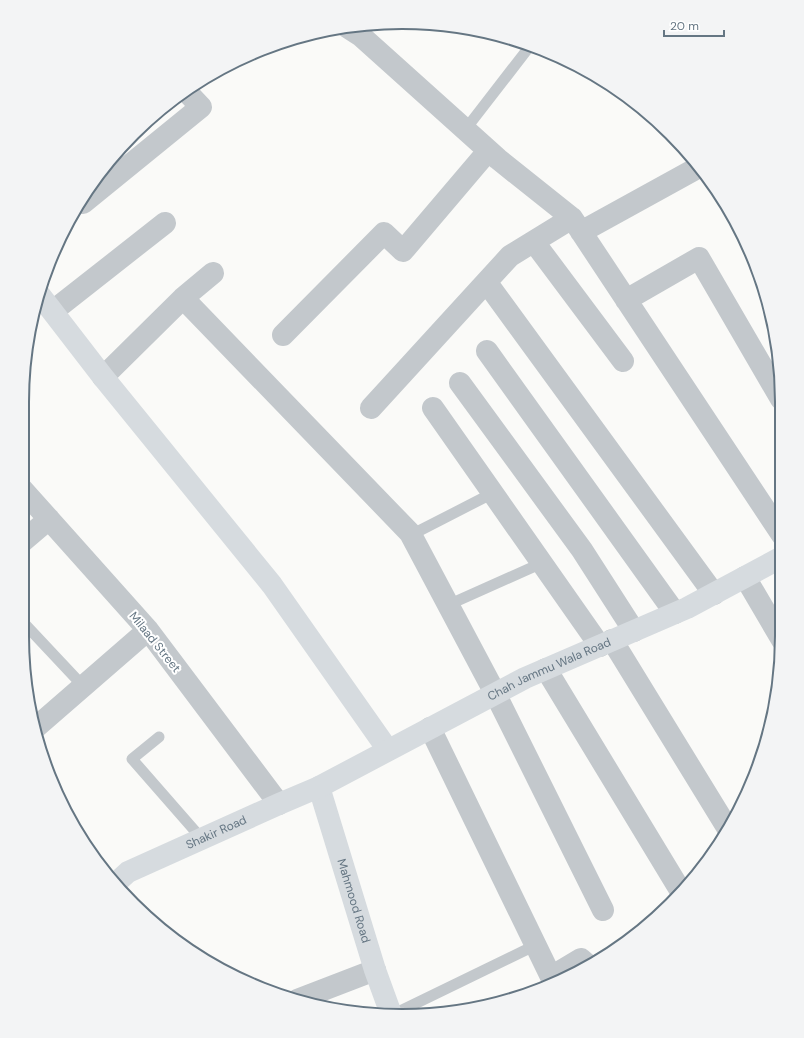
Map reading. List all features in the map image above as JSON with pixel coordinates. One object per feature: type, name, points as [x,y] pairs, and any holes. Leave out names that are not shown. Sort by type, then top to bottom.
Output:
[{"type":"street","points":[[356,32],[488,151],[576,225],[775,524]]},
{"type":"street","points":[[91,196],[201,107],[190,95]]},
{"type":"street","points":[[284,335],[384,233],[403,251],[488,151]]},
{"type":"street","points":[[371,408],[487,283],[510,256],[534,242],[576,225],[693,170]]},
{"type":"street","points":[[53,311],[165,223]]},
{"type":"street","points":[[534,242],[623,361]]},
{"type":"street","points":[[626,300],[699,258],[774,388]]},
{"type":"street","points":[[103,377],[184,298],[213,273]]},
{"type":"street","points":[[487,283],[714,594]]},
{"type":"street","points":[[184,298],[411,535],[495,693],[603,910]]},
{"type":"street","points":[[44,300],[103,377],[272,584],[388,750]]},
{"type":"street","points":[[487,351],[676,613]]},
{"type":"street","points":[[460,383],[582,550],[634,631]]},
{"type":"street","points":[[433,408],[542,564],[606,643],[725,824]]},
{"type":"street","name":"Milaad Street","points":[[29,497],[148,630],[279,804]]},
{"type":"street","points":[[29,536],[49,518]]},
{"type":"street","name":"Chah Jammu Wala Road","points":[[319,787],[525,678],[676,613],[775,562]]},
{"type":"street","points":[[746,577],[775,628]]},
{"type":"street","points":[[40,723],[148,630]]},
{"type":"street","points":[[546,669],[678,887]]},
{"type":"street","points":[[430,728],[552,978]]},
{"type":"street","name":"Shakir Road","points":[[120,879],[128,872],[319,787]]},
{"type":"street","name":"Mahmood Road","points":[[319,787],[375,970],[389,1008]]},
{"type":"street","points":[[557,976],[581,959],[584,961]]},
{"type":"street","points":[[306,996],[375,970]]},
{"type":"lane","points":[[465,130],[526,51]]},
{"type":"lane","points":[[411,535],[492,493]]},
{"type":"lane","points":[[448,605],[542,564]]},
{"type":"lane","points":[[29,628],[83,686]]},
{"type":"lane","points":[[159,737],[132,759],[202,839]]},
{"type":"lane","points":[[404,1009],[536,945]]}]
